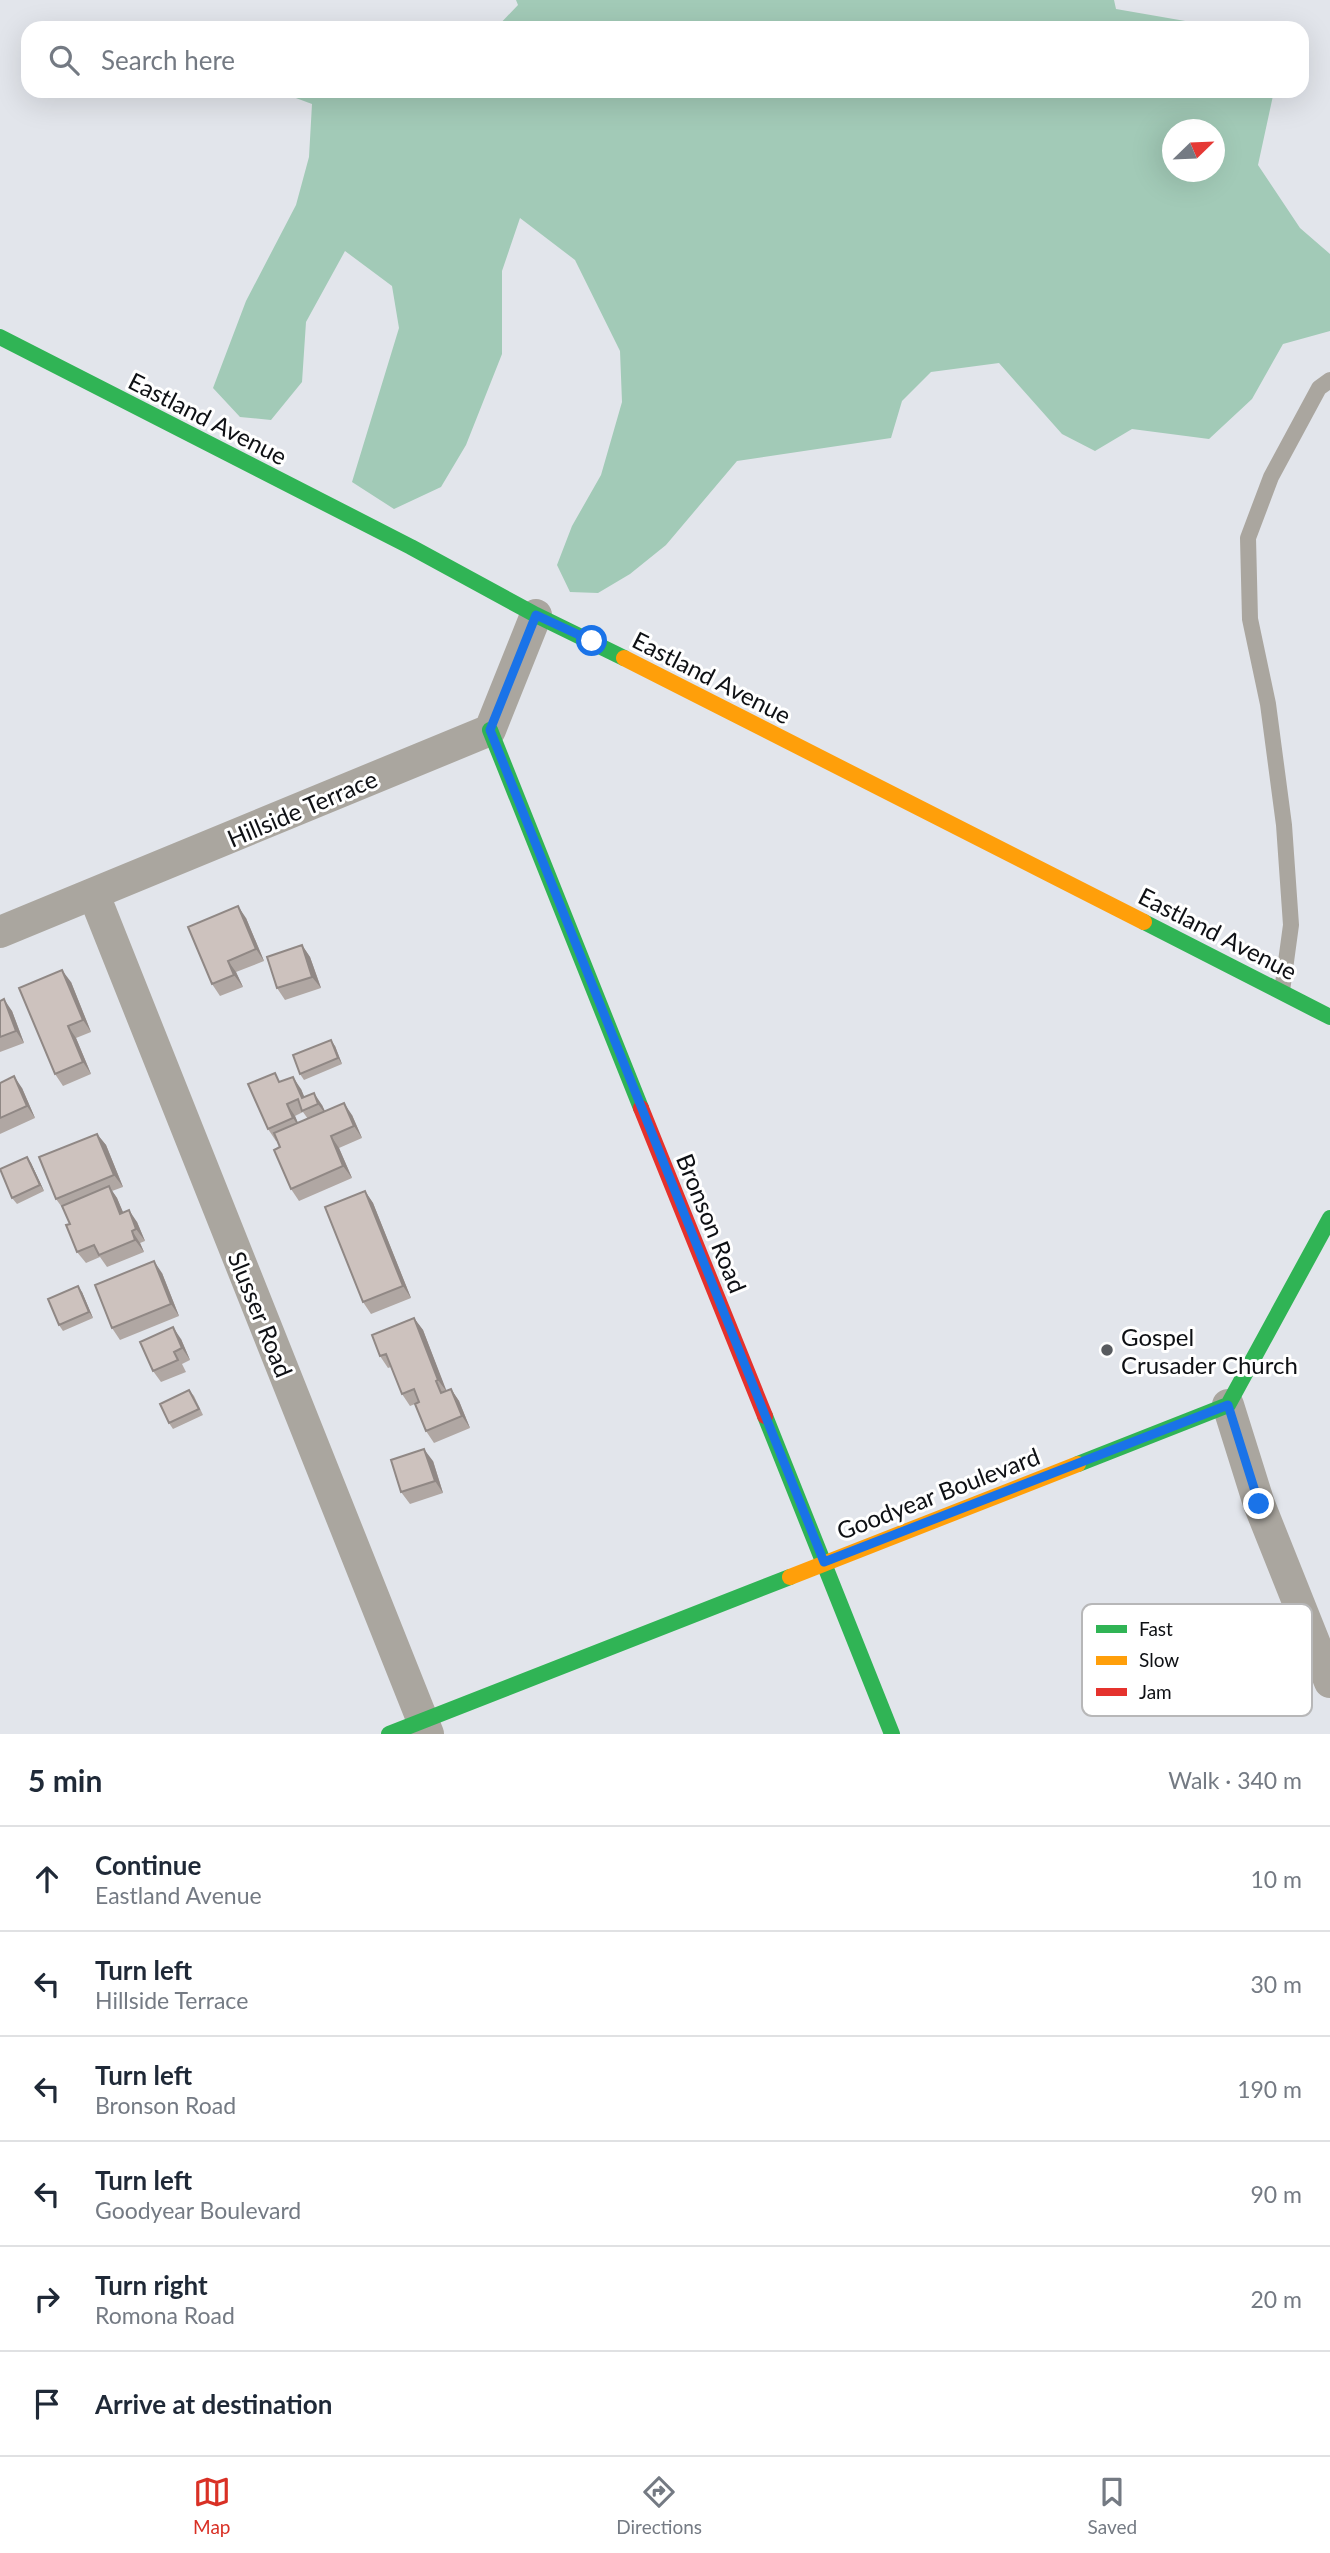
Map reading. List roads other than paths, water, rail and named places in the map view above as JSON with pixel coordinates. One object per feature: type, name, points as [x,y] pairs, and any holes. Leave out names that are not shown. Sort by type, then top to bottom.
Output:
[{"type":"street","name":"Eastland Avenue","points":[[0,337],[411,547],[536,615],[1330,1017]]},
{"type":"street","points":[[490,730],[536,615]]},
{"type":"street","name":"Hillside Terrace","points":[[0,932],[490,730]]},
{"type":"street","name":"Bronson Road","points":[[490,730],[892,1734]]},
{"type":"street","name":"Slusser Road","points":[[94,895],[425,1727]]},
{"type":"street","points":[[1299,1604],[1259,1504],[1228,1405],[1330,1218]]},
{"type":"street","name":"Goodyear Boulevard","points":[[389,1734],[425,1727],[824,1562],[1228,1405]]},
{"type":"street","points":[[1312,1637],[1330,1682]]},
{"type":"lane","points":[[1282,991],[1291,925],[1268,704],[1250,619],[1248,538],[1271,477],[1319,388],[1330,380]]},
{"type":"place","name":"Gospel Crusader Church","points":[[1107,1350]]}]
